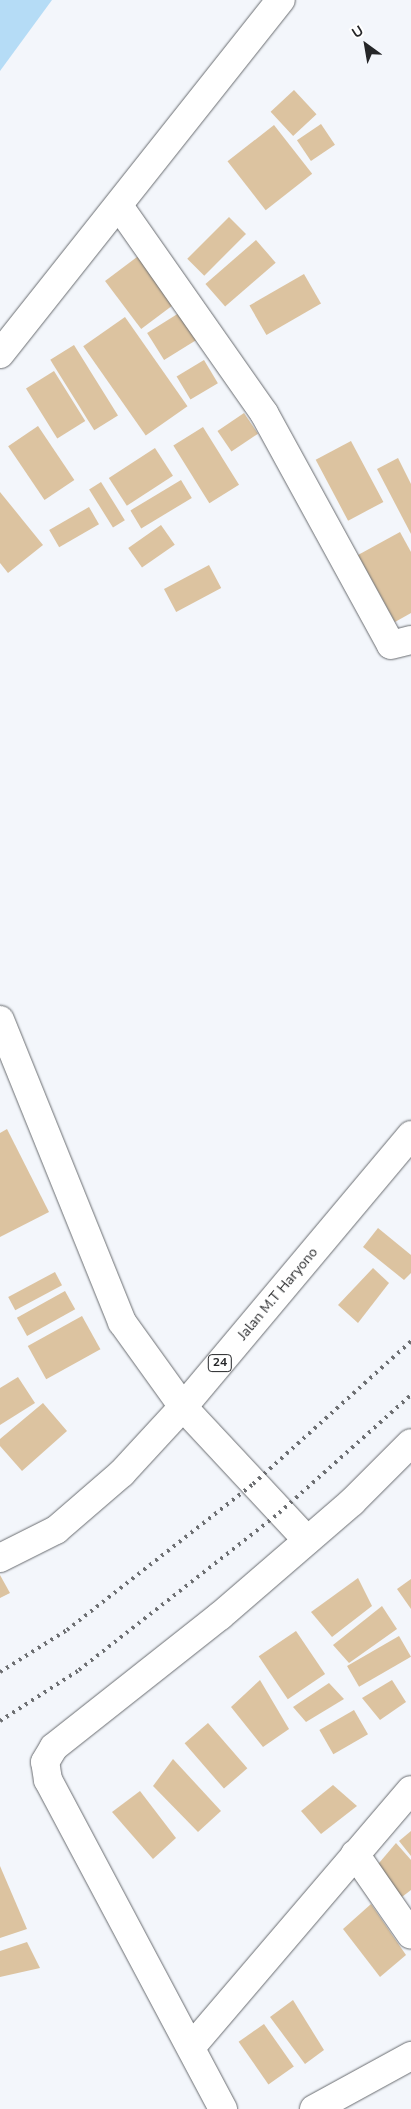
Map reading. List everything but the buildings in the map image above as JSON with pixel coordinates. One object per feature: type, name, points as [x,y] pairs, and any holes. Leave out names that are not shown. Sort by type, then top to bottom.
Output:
[{"type":"main road","points":[[0,354],[281,0]]},
{"type":"main road","points":[[119,206],[264,413],[391,645],[411,640]]},
{"type":"main road","points":[[0,1020],[28,1078],[122,1322],[182,1407],[307,1540]]},
{"type":"main road","name":"Jalan M.T Haryono","points":[[0,1558],[56,1530],[122,1473],[182,1407],[411,1135]]},
{"type":"main road","points":[[223,2109],[193,2045],[48,1780],[45,1762],[54,1747],[307,1540],[411,1443]]},
{"type":"main road","points":[[193,2045],[411,1790]]},
{"type":"main road","points":[[355,1854],[411,1935]]},
{"type":"main road","points":[[314,2109],[411,2056]]},
{"type":"water","points":[[0,0],[52,0],[0,71]]},
{"type":"railway","points":[[0,1672],[67,1630],[253,1484],[411,1341]]},
{"type":"railway","points":[[0,1721],[79,1670],[279,1513],[411,1395]]}]
